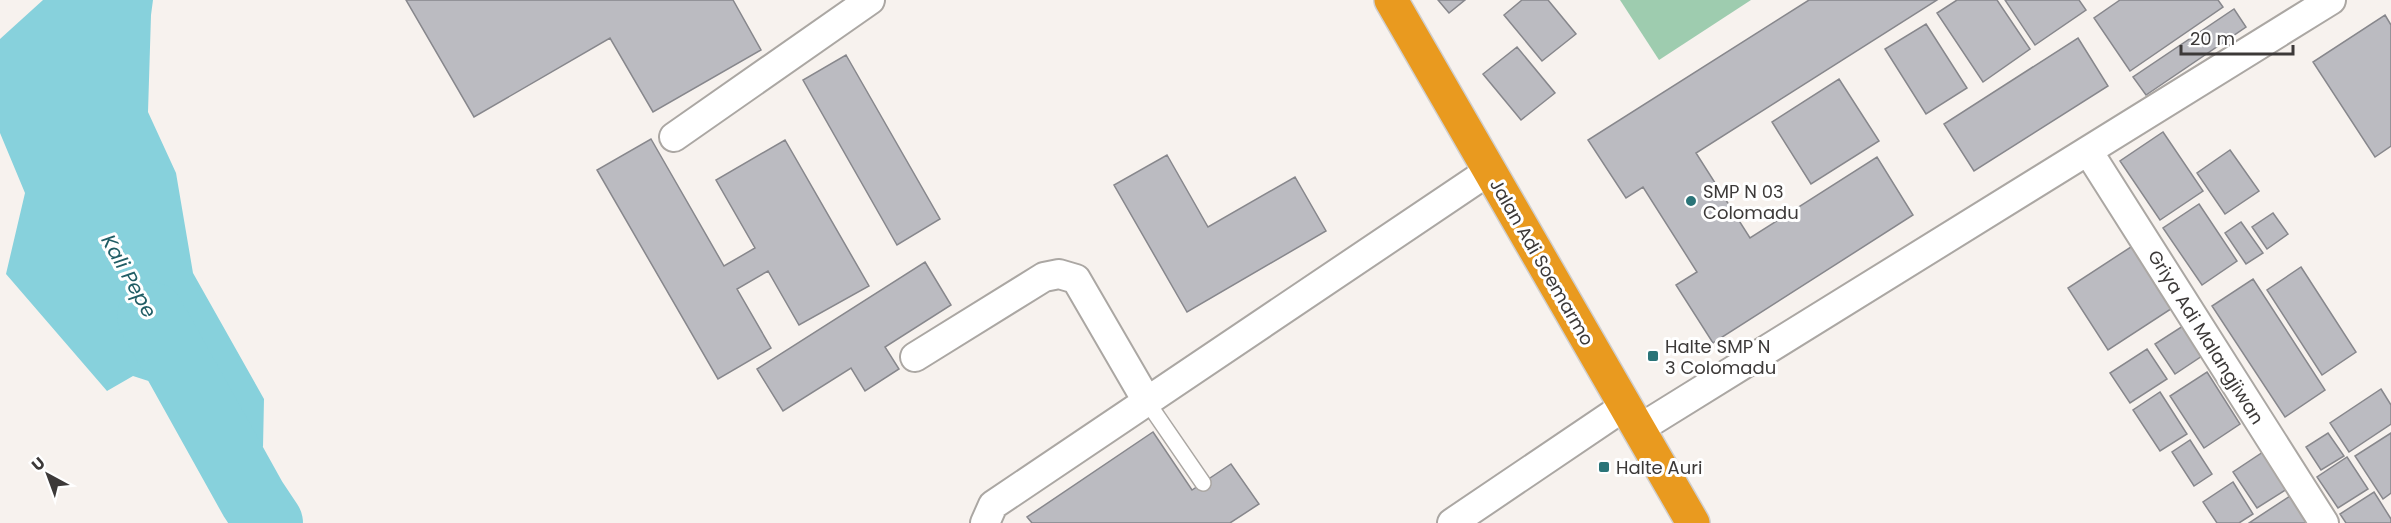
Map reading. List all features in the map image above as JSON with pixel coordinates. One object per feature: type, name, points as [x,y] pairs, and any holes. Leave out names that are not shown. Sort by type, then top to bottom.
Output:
[{"type":"highway","name":"Jalan Adi Soemarmo","points":[[1391,0],[1693,523]]},
{"type":"street","points":[[674,137],[870,0]]},
{"type":"street","points":[[1452,523],[2088,151],[2331,0]]},
{"type":"street","name":"Griya Adi Malangjiwan","points":[[2088,151],[2324,523]]},
{"type":"street","points":[[985,523],[993,506],[1489,171]]},
{"type":"street","points":[[915,357],[1044,277],[1059,274],[1076,279],[1148,403]]},
{"type":"lane","points":[[1148,403],[1203,483]]},
{"type":"green space","points":[[1620,0],[1751,0],[1659,60]]},
{"type":"water","points":[[43,0],[153,0],[148,112],[176,173],[193,273],[264,399],[263,447],[242,436],[195,396],[133,376],[107,391],[6,274],[25,193],[0,133],[0,39]]},
{"type":"building","points":[[406,0],[733,0],[761,50],[653,112],[610,38],[474,117]]},
{"type":"building","points":[[1438,0],[1465,0],[1449,13]]},
{"type":"building","points":[[1522,0],[1548,0],[1576,34],[1542,61],[1504,15]]},
{"type":"building","points":[[1809,0],[1937,0],[1696,153],[1750,238],[1877,157],[1913,215],[1713,343],[1676,285],[1697,272],[1643,187],[1626,198],[1588,140]]},
{"type":"building","points":[[1957,0],[1997,0],[2030,49],[1983,82],[1937,13]]},
{"type":"building","points":[[2005,0],[2079,0],[2086,10],[2035,45]]},
{"type":"building","points":[[2120,0],[2218,0],[2223,7],[2130,71],[2094,18]]},
{"type":"building","points":[[2234,9],[2246,27],[2146,95],[2133,77]]},
{"type":"building","points":[[2385,15],[2391,25],[2391,146],[2375,157],[2313,62]]},
{"type":"building","points":[[1926,24],[1967,88],[1926,114],[1885,49]]},
{"type":"building","points":[[2078,38],[2108,86],[1974,171],[1944,124]]},
{"type":"building","points":[[1517,47],[1555,93],[1521,120],[1483,74]]},
{"type":"building","points":[[846,55],[940,219],[897,245],[803,80]]},
{"type":"building","points":[[1839,79],[1879,141],[1811,184],[1772,122]]},
{"type":"building","points":[[2163,132],[2203,191],[2160,220],[2120,161]]},
{"type":"building","points":[[651,139],[724,266],[755,248],[716,180],[785,140],[869,286],[799,325],[768,271],[737,289],[771,348],[718,379],[597,170]]},
{"type":"building","points":[[2230,150],[2259,191],[2225,214],[2197,173]]},
{"type":"building","points":[[1167,155],[1208,227],[1295,177],[1326,231],[1187,312],[1114,185]]},
{"type":"building","points":[[2199,204],[2237,261],[2202,285],[2163,228]]},
{"type":"building","points":[[2273,213],[2288,234],[2267,249],[2252,227]]},
{"type":"building","points":[[2241,222],[2263,253],[2246,264],[2225,233]]},
{"type":"building","points":[[2137,243],[2177,305],[2108,350],[2068,288]]},
{"type":"building","points":[[925,262],[951,305],[885,347],[899,369],[865,391],[851,368],[783,411],[757,369]]},
{"type":"building","points":[[2301,267],[2356,352],[2322,375],[2267,290]]},
{"type":"building","points":[[2253,279],[2325,390],[2285,417],[2212,306]]},
{"type":"building","points":[[2186,324],[2205,354],[2175,374],[2155,344]]},
{"type":"building","points":[[2147,349],[2167,379],[2130,403],[2110,373]]},
{"type":"building","points":[[2207,372],[2240,424],[2204,448],[2170,396]]},
{"type":"building","points":[[2381,389],[2391,405],[2391,424],[2349,452],[2330,423]]},
{"type":"building","points":[[2160,392],[2187,434],[2160,451],[2133,410]]},
{"type":"building","points":[[1153,432],[1192,490],[1231,464],[1259,504],[1230,523],[1032,523],[1027,517]]},
{"type":"building","points":[[2328,433],[2344,456],[2321,470],[2306,447]]},
{"type":"building","points":[[2391,433],[2391,493],[2383,499],[2355,456]]},
{"type":"building","points":[[2190,440],[2212,474],[2194,486],[2172,452]]},
{"type":"building","points":[[2266,450],[2290,487],[2257,508],[2233,472]]},
{"type":"building","points":[[2347,457],[2368,489],[2338,508],[2317,477]]},
{"type":"building","points":[[2233,482],[2253,514],[2239,523],[2217,523],[2203,502]]},
{"type":"building","points":[[2374,492],[2391,519],[2391,523],[2346,523],[2340,514]]},
{"type":"building","points":[[2293,494],[2307,523],[2249,523]]},
{"type":"waterway","name":"Kali Pepe","points":[[151,316],[253,499],[269,523]]},
{"type":"place","name":"SMP N 03 Colomadu","points":[[1691,201]]},
{"type":"place","name":"Halte SMP N 3 Colomadu","points":[[1653,356]]},
{"type":"place","name":"Halte Auri","points":[[1604,467]]}]
